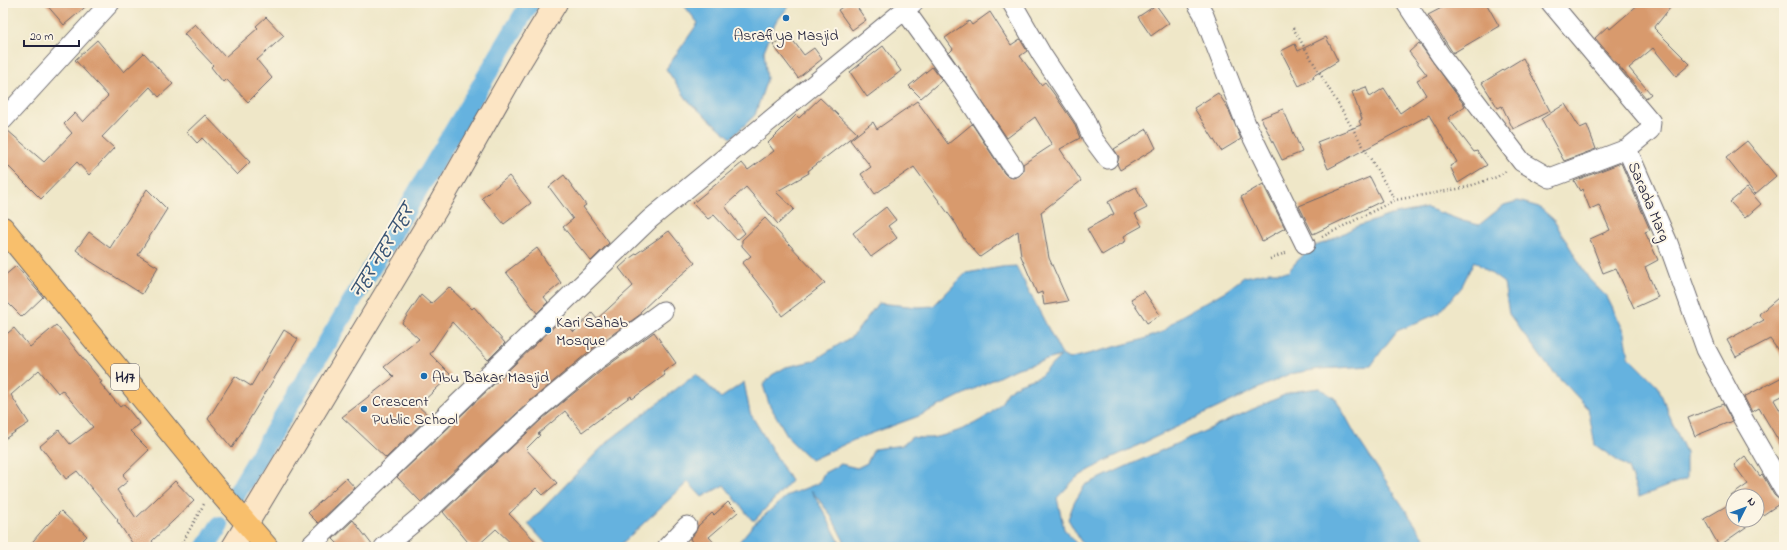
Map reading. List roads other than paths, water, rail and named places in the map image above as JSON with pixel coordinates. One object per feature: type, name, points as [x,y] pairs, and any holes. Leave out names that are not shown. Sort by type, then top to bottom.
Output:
[{"type":"main road","points":[[233,547],[440,203],[520,62],[556,3]]},
{"type":"main road","name":"H17","points":[[3,228],[247,526],[267,547]]},
{"type":"street","points":[[3,120],[110,3]]},
{"type":"street","points":[[1012,3],[1042,56],[1084,118],[1093,139],[1108,159]]},
{"type":"street","points":[[1197,3],[1203,13],[1246,124],[1305,244]]},
{"type":"street","name":"Sarada Marg","points":[[1406,3],[1441,56],[1522,162],[1550,178],[1627,149],[1668,243],[1706,349],[1742,417],[1784,490]]},
{"type":"street","points":[[1551,3],[1651,122],[1650,130],[1627,149]]},
{"type":"street","points":[[309,547],[650,219],[908,6],[1013,167]]},
{"type":"street","points":[[384,547],[432,507],[536,410],[599,358],[663,311]]},
{"type":"street","points":[[667,547],[687,526]]},
{"type":"water","points":[[682,3],[792,3],[775,23],[764,51],[767,79],[755,115],[731,138],[689,102],[666,69],[698,23]]},
{"type":"water","points":[[1518,201],[1539,207],[1553,219],[1589,279],[1607,297],[1625,333],[1629,357],[1658,386],[1671,420],[1686,452],[1686,479],[1639,497],[1628,468],[1595,445],[1588,408],[1547,365],[1509,314],[1504,283],[1474,261],[1461,288],[1439,313],[1397,331],[1371,366],[1320,369],[1289,374],[1107,460],[1076,478],[1057,498],[1064,529],[1079,547],[847,547],[830,514],[811,490],[842,547],[735,547],[753,525],[788,495],[819,483],[824,473],[841,464],[857,468],[867,463],[874,449],[903,445],[912,437],[930,438],[963,429],[986,417],[1002,401],[1007,392],[1019,384],[1039,377],[1061,356],[1015,369],[919,416],[854,440],[811,460],[790,440],[769,404],[763,385],[772,375],[786,367],[813,361],[854,335],[878,303],[918,307],[933,306],[966,273],[1016,266],[1062,355],[1069,359],[1141,340],[1162,332],[1178,318],[1227,290],[1244,277],[1269,272],[1288,272],[1312,247],[1327,242],[1355,227],[1391,215],[1427,208],[1479,225],[1504,205]]},
{"type":"water","points":[[696,374],[721,398],[744,382],[750,413],[791,481],[755,520],[752,520],[724,485],[702,497],[688,482],[618,547],[549,547],[528,524],[607,442]]},
{"type":"water","points":[[1319,388],[1336,399],[1358,439],[1430,547],[1084,547],[1068,519],[1074,503],[1085,485],[1291,392]]},
{"type":"waterway","name":"नहर नहर नहर","points":[[234,498],[530,3]]},
{"type":"waterway","name":"नहर नहर नहर","points":[[206,547],[219,526]]},
{"type":"place","name":"Asrafiya Masjid","points":[[786,18]]},
{"type":"place","name":"Kari Sahab Mosque","points":[[548,330]]},
{"type":"place","name":"Abu Bakar Masjid","points":[[424,376]]},
{"type":"place","name":"Crescent Public School","points":[[364,409]]}]
